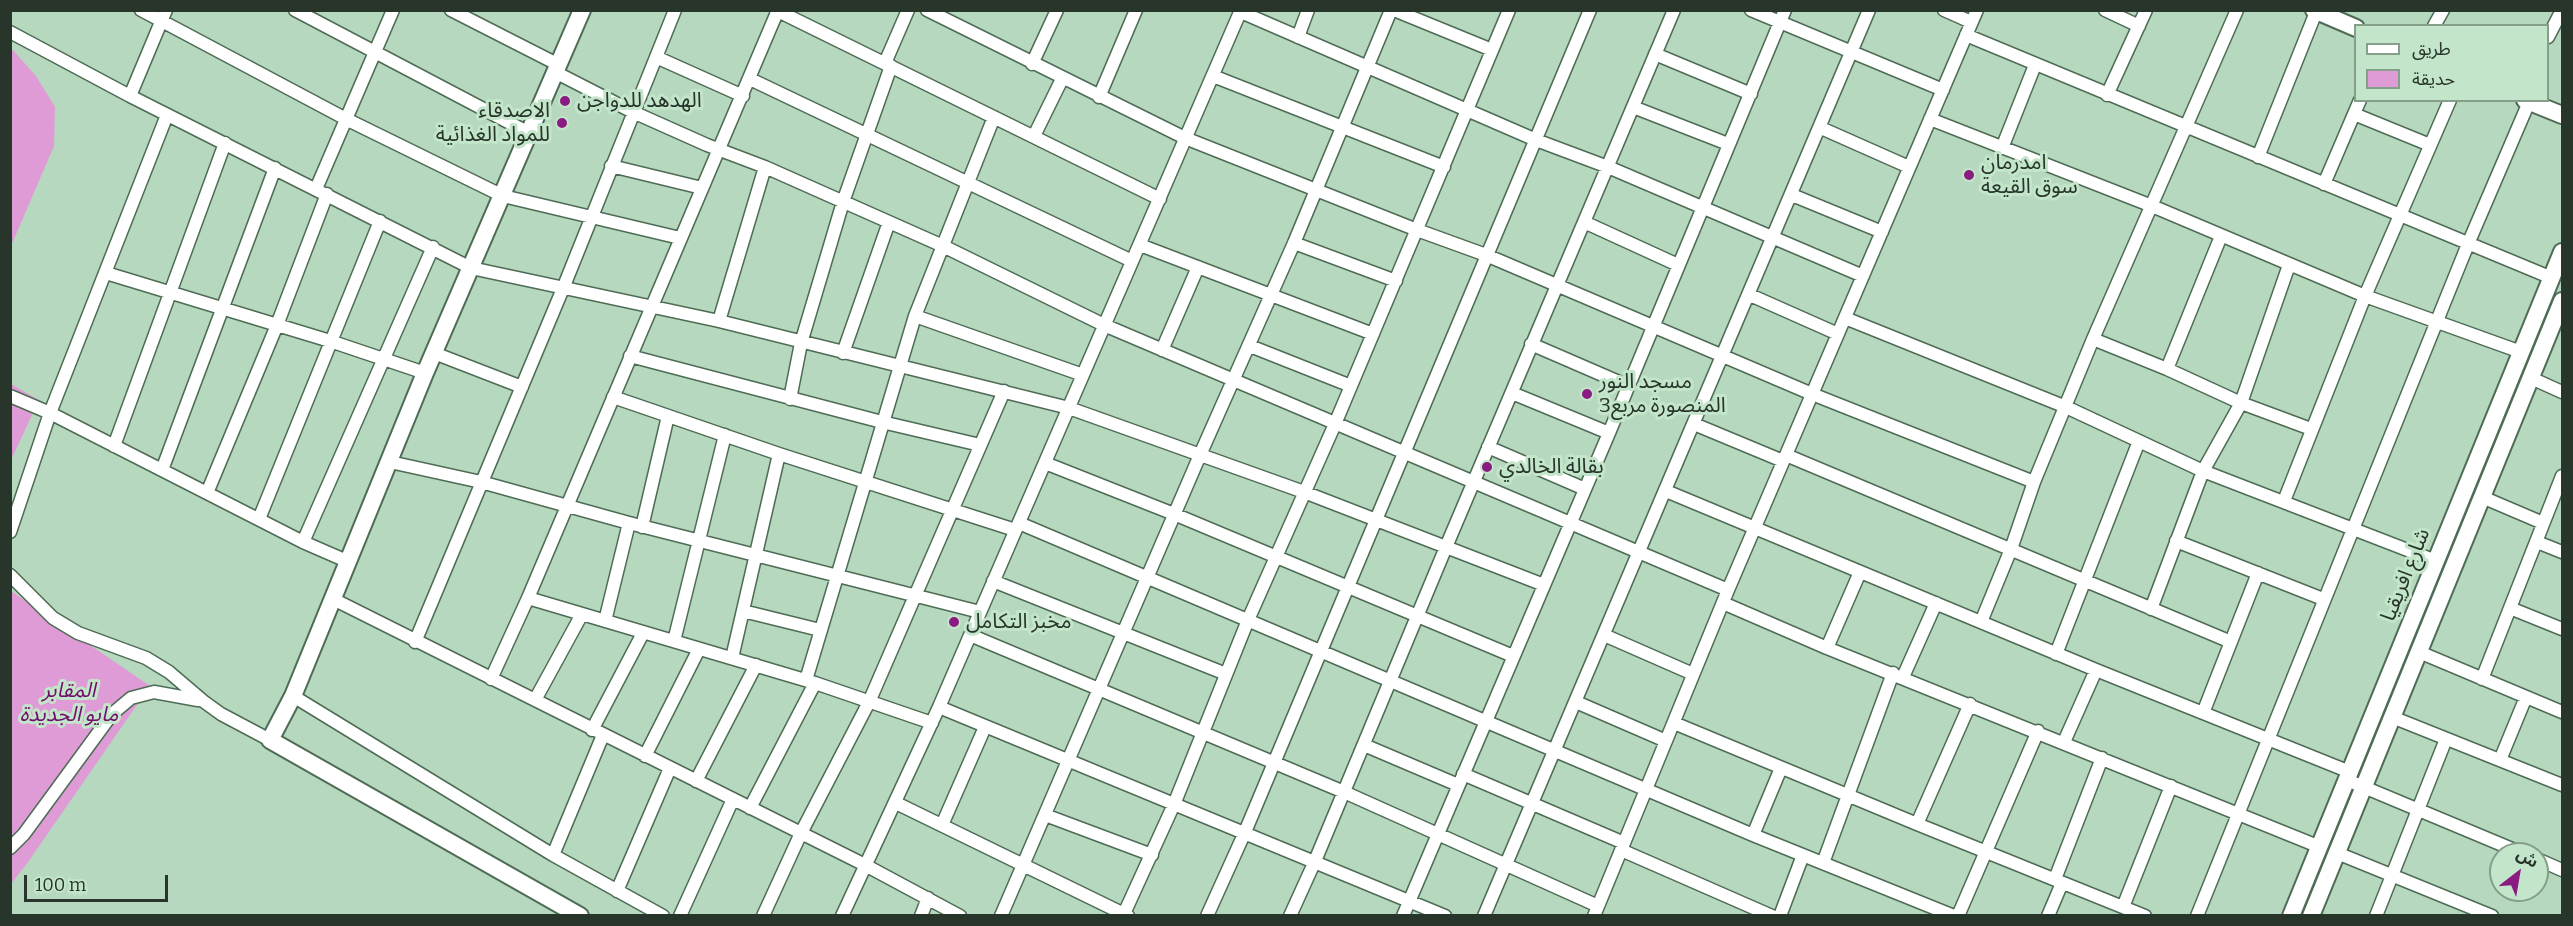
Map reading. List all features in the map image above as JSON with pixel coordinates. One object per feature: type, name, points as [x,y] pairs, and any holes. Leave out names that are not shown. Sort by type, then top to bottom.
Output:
[{"type":"street","points":[[141,10],[163,16],[348,120],[502,196],[681,238]]},
{"type":"street","points":[[295,10],[529,133]]},
{"type":"street","points":[[207,493],[277,325],[348,120],[393,10]]},
{"type":"street","points":[[451,10],[633,112],[719,150],[765,167],[943,246],[1104,326],[1728,590]]},
{"type":"street","points":[[270,740],[294,696],[425,373],[582,10]]},
{"type":"street","points":[[415,642],[564,286],[675,10]]},
{"type":"street","points":[[790,399],[801,343],[843,202],[908,10]]},
{"type":"street","points":[[927,10],[1062,79],[1185,138],[1486,255],[1812,394],[2034,482]]},
{"type":"street","points":[[1032,64],[1057,10]]},
{"type":"street","points":[[1099,97],[1136,10]]},
{"type":"street","points":[[1298,37],[1308,10]]},
{"type":"street","points":[[1002,915],[1174,514],[1272,295],[1366,67],[1393,10],[1492,50]]},
{"type":"street","points":[[896,803],[1125,915],[1175,802],[1248,620],[1335,424],[1509,10]]},
{"type":"street","points":[[1207,915],[1245,832],[1590,10]]},
{"type":"street","points":[[1290,915],[1315,861],[1531,344],[1558,286],[1674,10]]},
{"type":"street","points":[[1751,10],[1783,16],[1853,51],[1943,90]]},
{"type":"street","points":[[1484,915],[1750,295],[1869,10]]},
{"type":"street","points":[[1944,10],[1971,22]]},
{"type":"street","points":[[970,635],[1437,833],[1596,911],[1728,590],[1977,10]]},
{"type":"street","points":[[2105,10],[2139,26]]},
{"type":"street","points":[[2108,95],[2146,10]]},
{"type":"street","points":[[1981,622],[2011,549],[2034,482],[2093,339],[2237,10]]},
{"type":"street","points":[[2435,24],[2443,10]]},
{"type":"street","points":[[2549,33],[2562,10]]},
{"type":"street","points":[[491,680],[750,80],[777,11],[1160,199]]},
{"type":"street","points":[[842,915],[932,723],[1241,11],[1536,141],[1608,167],[1863,276]]},
{"type":"street","points":[[2258,157],[2315,11],[2338,15],[2354,27]]},
{"type":"street","points":[[130,96],[163,16]]},
{"type":"street","points":[[1403,915],[1609,433],[1783,16]]},
{"type":"street","points":[[10,32],[167,115],[471,268],[564,286],[651,308],[719,321],[1069,408],[1304,492],[1544,585]]},
{"type":"street","points":[[1966,35],[2552,278]]},
{"type":"street","points":[[1655,54],[1751,94]]},
{"type":"street","points":[[656,57],[743,96]]},
{"type":"street","points":[[2002,148],[2035,65]]},
{"type":"street","points":[[1213,76],[1444,167]]},
{"type":"street","points":[[1034,136],[1062,79]]},
{"type":"street","points":[[750,80],[866,137],[969,183],[1132,261]]},
{"type":"street","points":[[2324,184],[2359,102]]},
{"type":"street","points":[[2284,501],[2311,429],[2399,216],[2449,102]]},
{"type":"street","points":[[2197,915],[2323,599],[2527,102]]},
{"type":"street","points":[[2530,102],[2562,115]]},
{"type":"street","points":[[1633,106],[1728,144]]},
{"type":"street","points":[[2354,114],[2430,145]]},
{"type":"street","points":[[10,532],[50,413],[167,115]]},
{"type":"street","points":[[750,808],[810,682],[820,630],[915,316],[994,117]]},
{"type":"street","points":[[1930,119],[2152,206],[2366,296],[2521,352]]},
{"type":"street","points":[[1821,128],[1909,167]]},
{"type":"street","points":[[114,446],[225,143]]},
{"type":"street","points":[[612,166],[702,188]]},
{"type":"street","points":[[719,321],[765,167]]},
{"type":"street","points":[[162,470],[274,168]]},
{"type":"street","points":[[1792,195],[1882,232]]},
{"type":"street","points":[[259,519],[380,221]]},
{"type":"street","points":[[843,353],[889,222]]},
{"type":"street","points":[[1584,222],[1678,265]]},
{"type":"street","points":[[2167,369],[2221,236]]},
{"type":"street","points":[[1294,243],[1395,281]]},
{"type":"street","points":[[1140,244],[1373,334]]},
{"type":"street","points":[[303,542],[433,247]]},
{"type":"street","name":"شارع افريقيا","points":[[2291,915],[2562,252]]},
{"type":"street","points":[[2151,609],[2203,471],[2224,438],[2241,403],[2289,265]]},
{"type":"street","points":[[1162,350],[1198,267]]},
{"type":"street","points":[[106,273],[330,341],[425,373]]},
{"type":"street","points":[[1750,295],[1838,334]]},
{"type":"street","name":"شارع افريقيا","points":[[2311,915],[2562,306]]},
{"type":"street","points":[[915,316],[1083,375]]},
{"type":"street","points":[[1845,318],[2066,407],[2203,471],[2436,561]]},
{"type":"street","points":[[2093,339],[2167,369],[2241,403],[2311,429]]},
{"type":"street","points":[[1531,344],[1628,386]]},
{"type":"street","points":[[1250,346],[1351,386]]},
{"type":"street","points":[[434,353],[522,387]]},
{"type":"street","points":[[630,356],[790,399],[980,445]]},
{"type":"street","points":[[2531,378],[2562,392]]},
{"type":"street","points":[[763,915],[801,833],[869,702],[1004,391]]},
{"type":"street","points":[[1512,393],[1609,433]]},
{"type":"street","points":[[10,396],[50,413],[303,542],[349,562]]},
{"type":"street","points":[[613,397],[866,482],[951,509],[1017,526],[1248,620],[1389,682],[1556,750],[1753,835],[1956,915],[2038,732]]},
{"type":"street","points":[[642,527],[668,416]]},
{"type":"street","points":[[1694,424],[2011,549],[2231,642]]},
{"type":"street","points":[[674,641],[725,435]]},
{"type":"street","points":[[2056,654],[2139,441]]},
{"type":"street","points":[[1488,447],[1585,489]]},
{"type":"street","points":[[732,658],[779,454]]},
{"type":"street","points":[[390,462],[481,482],[567,504],[642,527],[980,612]]},
{"type":"street","points":[[1045,463],[1174,514],[1513,656]]},
{"type":"street","points":[[2482,679],[2562,476]]},
{"type":"street","points":[[1666,491],[2056,654],[2267,738],[2348,776],[2363,787],[2494,842]]},
{"type":"street","points":[[2482,497],[2543,523]]},
{"type":"street","points":[[605,621],[629,523]]},
{"type":"street","points":[[2176,541],[2323,599]]},
{"type":"street","points":[[2537,542],[2562,552]]},
{"type":"street","points":[[1827,648],[1860,572]]},
{"type":"street","points":[[2203,713],[2258,573]]},
{"type":"street","points":[[10,575],[53,618],[78,633],[146,658],[169,672],[203,701],[376,798],[502,874],[580,915]]},
{"type":"street","points":[[993,581],[1226,674]]},
{"type":"street","points":[[528,598],[756,665],[932,723]]},
{"type":"street","points":[[333,599],[865,865],[960,915]]},
{"type":"street","points":[[1724,603],[1827,648],[2320,847]]},
{"type":"street","points":[[1823,863],[1898,675],[1935,603]]},
{"type":"street","points":[[2510,609],[2562,629]]},
{"type":"street","points":[[743,611],[820,630]]},
{"type":"street","points":[[535,700],[582,614]]},
{"type":"street","points":[[553,855],[598,732],[643,633]]},
{"type":"street","points":[[1604,635],[1693,674]]},
{"type":"street","points":[[645,756],[699,649]]},
{"type":"street","points":[[2419,652],[2562,712]]},
{"type":"street","points":[[696,781],[756,665]]},
{"type":"street","points":[[2064,742],[2096,670]]},
{"type":"street","points":[[10,848],[24,834],[111,714],[131,698],[154,692],[203,701]]},
{"type":"street","points":[[294,696],[553,855],[663,915]]},
{"type":"street","points":[[2500,760],[2526,697]]},
{"type":"street","points":[[1576,702],[1666,741]]},
{"type":"street","points":[[1917,824],[1970,704]]},
{"type":"street","points":[[939,707],[1175,802],[1445,915]]},
{"type":"street","points":[[2392,717],[2562,785]]},
{"type":"street","points":[[1674,723],[2145,915]]},
{"type":"street","points":[[942,825],[985,727]]},
{"type":"street","points":[[2376,915],[2446,739]]},
{"type":"street","points":[[1364,745],[1531,806],[1772,915]]},
{"type":"street","points":[[2048,915],[2102,758]]},
{"type":"street","points":[[617,891],[670,768]]},
{"type":"street","points":[[1753,835],[1781,768]]},
{"type":"street","points":[[2123,907],[2171,786]]},
{"type":"street","points":[[680,915],[733,799]]},
{"type":"street","points":[[1045,815],[1152,855]]},
{"type":"street","points":[[2337,852],[2492,915]]},
{"type":"street","points":[[1780,915],[1803,855]]},
{"type":"street","points":[[921,915],[928,898]]},
{"type":"green space","points":[[11,48],[36,76],[55,107],[54,146],[11,246]]},
{"type":"green space","points":[[11,384],[39,400],[11,460]]},
{"type":"green space","name":"المقابر مايو الجديدة","points":[[11,591],[150,686],[11,884]]},
{"type":"place","name":"الهدهد للدواجن","points":[[565,101]]},
{"type":"place","name":"الاصدقاء للمواد الغذائية","points":[[562,123]]},
{"type":"place","name":"امدرمان سوق القيعة","points":[[1969,175]]},
{"type":"place","name":"مسجد النور المنصورة مربع3","points":[[1587,394]]},
{"type":"place","name":"بقالة الخالدي","points":[[1487,467]]},
{"type":"place","name":"مخبز التكامل","points":[[954,622]]}]
